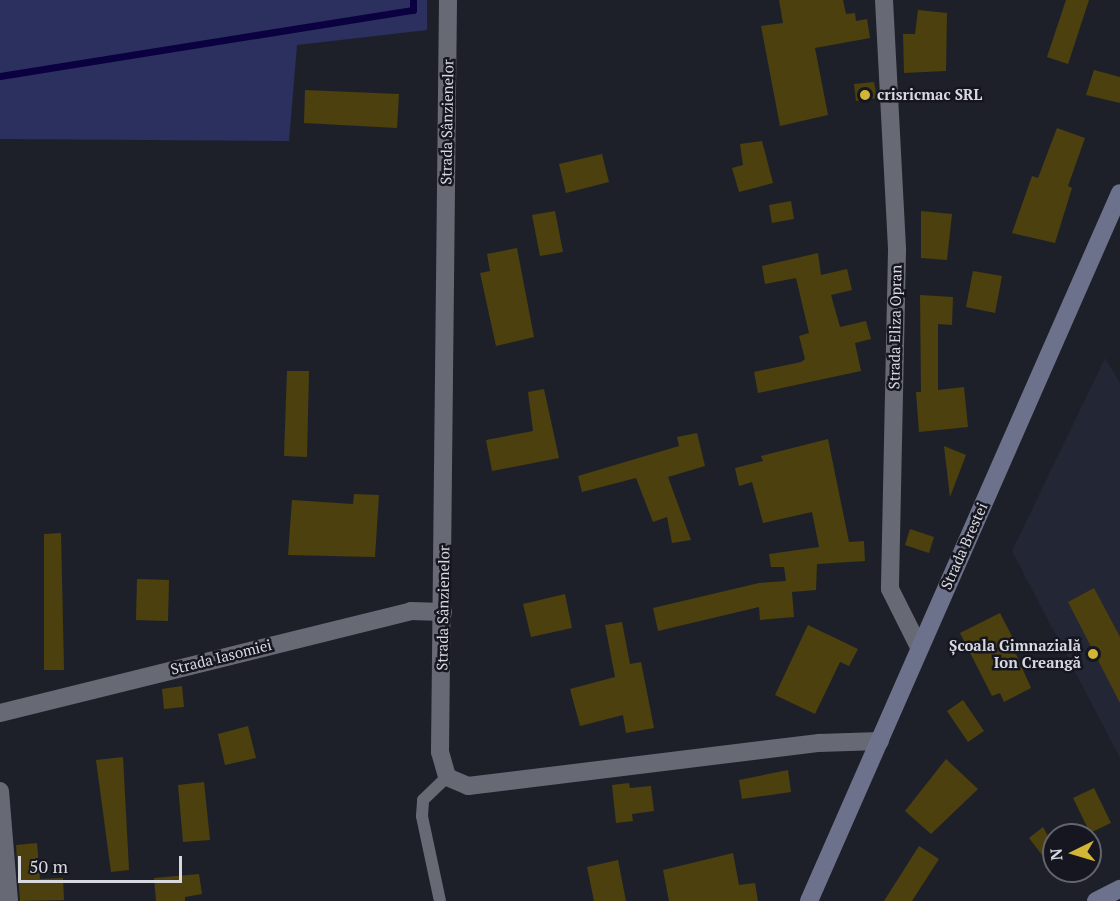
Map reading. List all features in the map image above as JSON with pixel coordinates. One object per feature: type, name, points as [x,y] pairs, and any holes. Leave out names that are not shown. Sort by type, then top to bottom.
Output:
[{"type":"main road","name":"Strada Brestei","points":[[809,901],[1120,193]]},
{"type":"main road","points":[[1096,901],[1120,889]]},
{"type":"street","name":"Strada Sânzienelor","points":[[447,777],[440,752],[448,0]]},
{"type":"street","name":"Strada Eliza Opran","points":[[885,0],[897,251],[890,590],[919,647]]},
{"type":"street","name":"Strada Iasomiei","points":[[0,713],[400,614],[443,612]]},
{"type":"street","points":[[447,777],[468,786],[819,743],[880,741]]},
{"type":"street","points":[[0,790],[9,901]]},
{"type":"lane","points":[[440,901],[422,816],[423,801],[447,777]]},
{"type":"shaded area","points":[[0,0],[427,0],[427,30],[297,45],[289,141],[0,139]]},
{"type":"shaded area","name":"Școala Gimnazială Ion Creangă","points":[[1105,358],[1120,383],[1120,758],[1012,551]]},
{"type":"building","points":[[779,0],[843,0],[846,14],[855,13],[856,21],[867,19],[870,38],[815,48],[828,115],[780,126],[761,26],[783,23]]},
{"type":"building","points":[[1066,0],[1089,0],[1068,64],[1047,57]]},
{"type":"building","points":[[918,10],[947,13],[946,71],[904,73],[903,34],[915,34]]},
{"type":"building","points":[[1094,70],[1120,77],[1120,103],[1086,95]]},
{"type":"building","points":[[874,82],[877,98],[856,101],[854,84]]},
{"type":"building","points":[[305,90],[399,94],[397,128],[304,123]]},
{"type":"building","points":[[1057,128],[1085,138],[1068,186],[1072,188],[1055,243],[1012,233],[1032,176],[1038,178]]},
{"type":"building","points":[[762,141],[773,183],[739,192],[732,168],[743,165],[740,144]]},
{"type":"building","points":[[602,154],[609,182],[566,193],[559,164]]},
{"type":"building","points":[[791,201],[794,219],[772,223],[769,205]]},
{"type":"building","points":[[555,211],[563,252],[540,256],[532,215]]},
{"type":"building","points":[[921,211],[952,214],[947,260],[921,258]]},
{"type":"building","points":[[517,248],[534,337],[496,346],[480,273],[490,271],[487,254]]},
{"type":"building","points":[[818,253],[821,275],[847,269],[852,290],[831,295],[840,327],[866,321],[871,339],[855,343],[861,371],[758,393],[754,372],[801,362],[805,359],[799,336],[809,333],[796,278],[765,284],[762,266]]},
{"type":"building","points":[[973,271],[1002,276],[995,313],[966,307]]},
{"type":"building","points":[[920,295],[953,297],[952,325],[938,324],[938,390],[964,387],[968,427],[919,432],[916,392],[921,392]]},
{"type":"building","points":[[287,371],[309,371],[307,457],[284,456]]},
{"type":"building","points":[[544,389],[559,458],[492,471],[486,440],[533,431],[528,392]]},
{"type":"building","points":[[697,433],[705,466],[668,477],[691,540],[672,543],[667,517],[653,522],[636,478],[582,492],[578,476],[679,446],[677,437]]},
{"type":"building","points":[[828,439],[849,542],[864,541],[865,561],[817,564],[816,590],[792,592],[794,617],[760,620],[759,607],[658,631],[653,608],[759,583],[786,581],[784,567],[771,567],[769,554],[819,547],[812,512],[763,523],[752,482],[739,486],[735,468],[763,461],[761,456]]},
{"type":"building","points":[[944,446],[966,455],[950,497]]},
{"type":"building","points":[[354,494],[379,495],[375,557],[288,555],[292,500],[353,504]]},
{"type":"building","points":[[910,529],[934,537],[929,553],[905,545]]},
{"type":"building","points":[[61,533],[64,670],[44,670],[44,534]]},
{"type":"building","points":[[137,579],[169,580],[168,621],[136,620]]},
{"type":"building","points":[[1094,588],[1120,637],[1120,703],[1068,602]]},
{"type":"building","points":[[565,594],[572,628],[531,637],[523,604]]},
{"type":"building","points":[[1000,613],[1020,652],[1016,654],[1031,688],[1004,702],[1000,693],[992,696],[960,633]]},
{"type":"building","points":[[622,622],[630,664],[641,662],[654,728],[626,733],[623,715],[580,726],[570,689],[615,677],[605,625]]},
{"type":"building","points":[[808,625],[858,649],[849,666],[840,662],[815,714],[775,695]]},
{"type":"building","points":[[182,686],[184,707],[164,709],[162,689]]},
{"type":"building","points":[[963,700],[984,731],[968,742],[947,711]]},
{"type":"building","points":[[248,726],[256,758],[225,765],[218,734]]},
{"type":"building","points":[[123,757],[129,870],[111,872],[96,760]]},
{"type":"building","points":[[946,759],[978,789],[931,834],[905,811]]},
{"type":"building","points":[[788,770],[791,792],[742,799],[739,780]]},
{"type":"building","points":[[204,782],[210,840],[183,842],[178,785]]},
{"type":"building","points":[[629,783],[630,788],[651,786],[654,811],[632,814],[633,821],[616,823],[612,785]]},
{"type":"building","points":[[1094,788],[1111,823],[1102,827],[1102,823],[1085,823],[1073,798]]},
{"type":"building","points":[[1042,828],[1042,855],[1029,838]]},
{"type":"building","points":[[37,843],[40,879],[63,878],[64,900],[20,901],[16,845]]},
{"type":"building","points":[[919,846],[939,859],[912,901],[884,901]]},
{"type":"building","points":[[733,853],[739,885],[755,883],[758,901],[669,901],[663,870]]},
{"type":"building","points":[[618,860],[626,901],[594,901],[587,867]]},
{"type":"building","points":[[199,874],[202,894],[185,897],[185,901],[156,901],[154,878]]},
{"type":"waterway","points":[[0,76],[413,10],[413,0]]},
{"type":"place","name":"crisricmac SRL","points":[[865,95]]},
{"type":"place","name":"Școala Gimnazială Ion Creangă","points":[[1093,654]]}]
